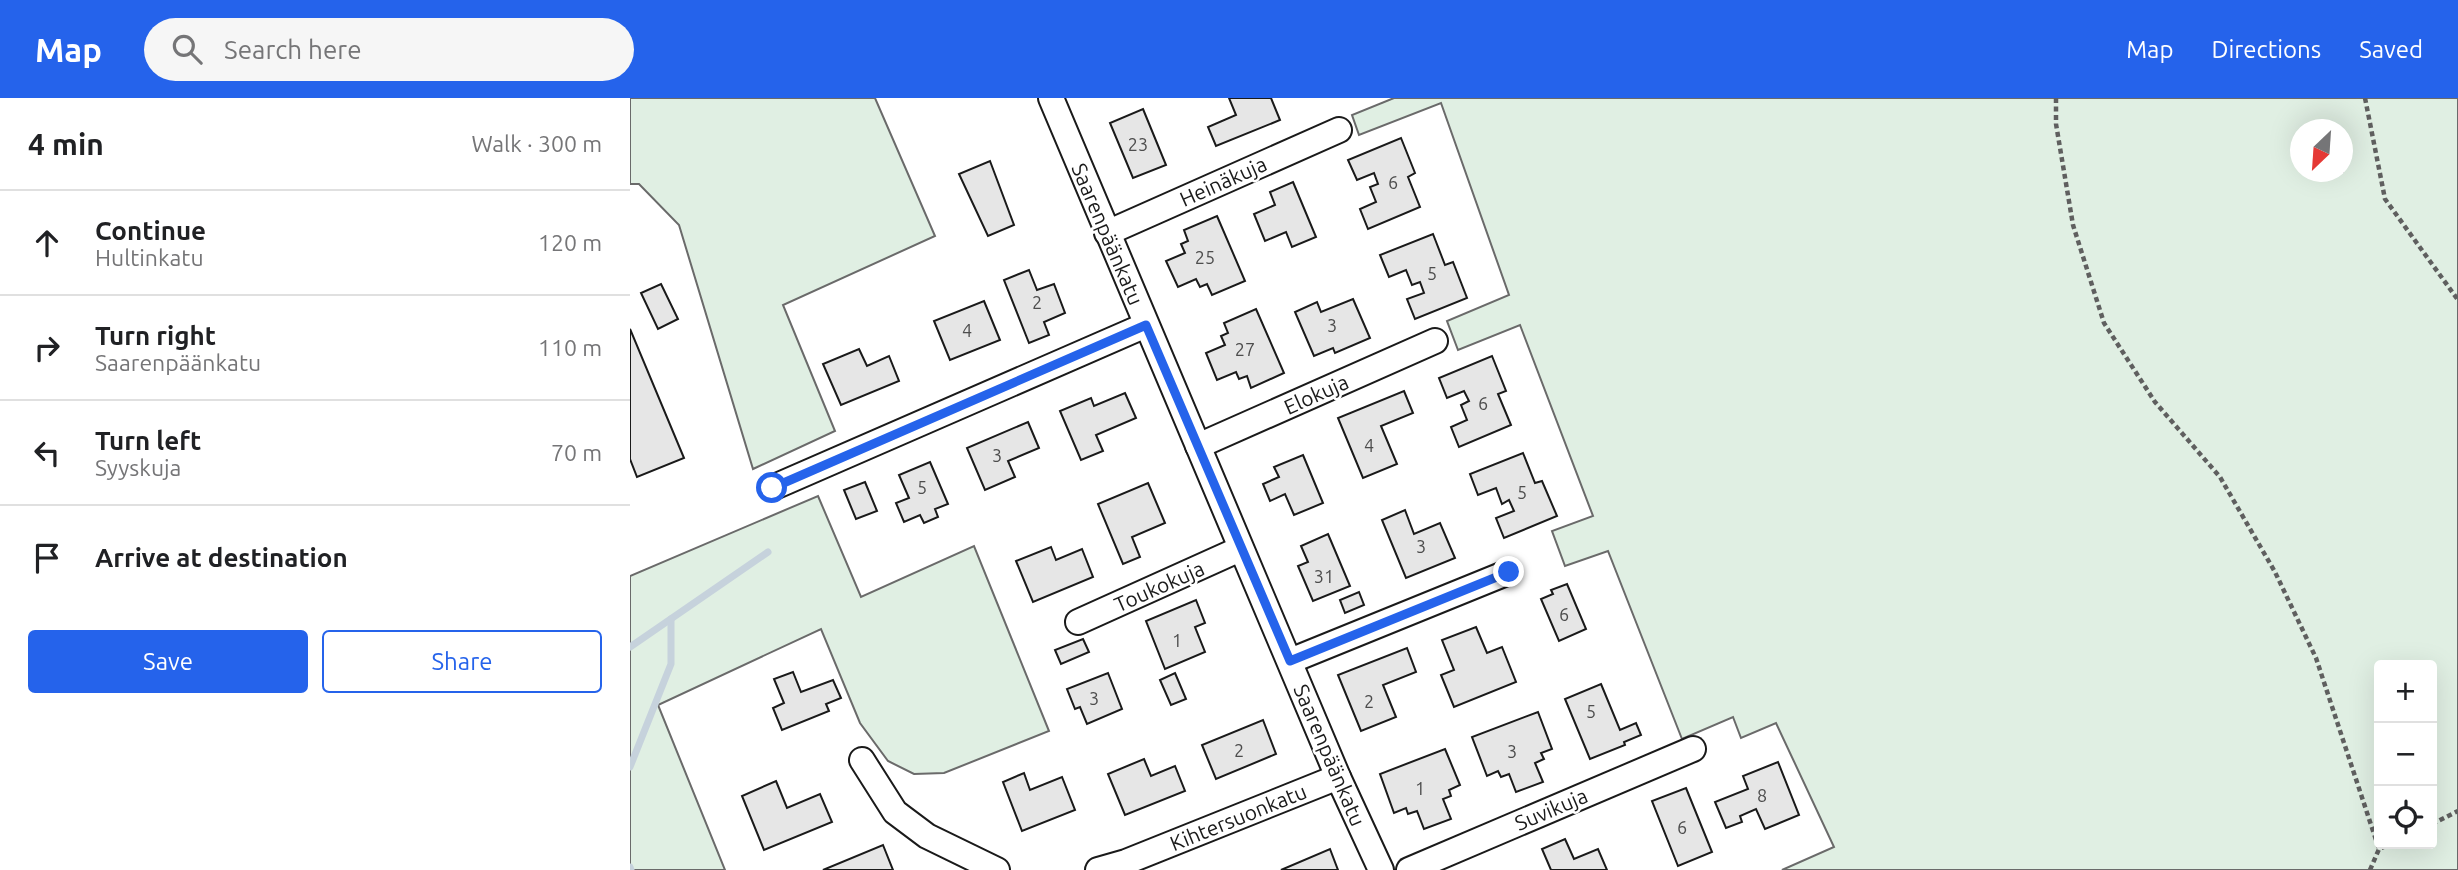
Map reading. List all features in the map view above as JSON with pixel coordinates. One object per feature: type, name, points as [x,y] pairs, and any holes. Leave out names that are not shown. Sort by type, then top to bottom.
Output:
[{"type":"street","name":"Saarenpäänkatu","points":[[1051,98],[1240,549],[1381,870]]},
{"type":"street","name":"Heinäkuja","points":[[1107,233],[1339,130]]},
{"type":"street","points":[[772,488],[1146,325]]},
{"type":"street","name":"Elokuja","points":[[1198,446],[1435,341]]},
{"type":"street","name":"Toukokuja","points":[[1077,622],[1240,549]]},
{"type":"street","points":[[1290,661],[1509,572]]},
{"type":"street","name":"Suvikuja","points":[[1409,870],[1693,749]]},
{"type":"street","points":[[862,760],[895,813],[926,836],[997,870]]},
{"type":"street","name":"Kihtersuonkatu","points":[[1098,870],[1126,862],[1338,777]]},
{"type":"path","points":[[2056,98],[2056,124],[2073,225],[2104,323],[2155,402],[2220,477],[2275,572],[2316,658],[2374,834]]},
{"type":"path","points":[[2365,98],[2385,200],[2458,300]]},
{"type":"path","points":[[2437,822],[2458,811]]},
{"type":"path","points":[[2370,870],[2379,849]]},
{"type":"green space","points":[[630,98],[875,98],[935,236],[783,305],[835,431],[753,469],[679,225],[639,184],[630,184]]},
{"type":"green space","points":[[1394,98],[2458,98],[2458,870],[1782,870],[1834,847],[1776,723],[1741,738],[1733,717],[1682,739],[1608,551],[1565,566],[1552,531],[1593,516],[1520,325],[1458,350],[1447,321],[1509,295],[1441,103],[1359,135],[1352,115]]},
{"type":"green space","points":[[818,496],[861,597],[974,546],[1049,731],[944,773],[914,774],[888,761],[860,723],[821,629],[658,705],[725,870],[630,870],[630,576]]},
{"type":"building","points":[[1229,98],[1271,98],[1280,120],[1216,146],[1208,127],[1236,115]]},
{"type":"building","points":[[1143,109],[1166,165],[1133,178],[1110,123]]},
{"type":"building","points":[[1401,138],[1415,173],[1408,177],[1420,207],[1368,229],[1360,209],[1376,202],[1370,187],[1378,184],[1374,173],[1357,180],[1348,160]]},
{"type":"building","points":[[990,161],[1014,225],[988,236],[959,174]]},
{"type":"building","points":[[1293,182],[1316,237],[1292,247],[1286,232],[1265,241],[1254,214],[1275,205],[1270,192]]},
{"type":"building","points":[[1217,216],[1245,281],[1212,295],[1207,284],[1200,287],[1196,279],[1178,287],[1166,261],[1185,253],[1181,244],[1188,241],[1184,230]]},
{"type":"building","points":[[1433,234],[1445,265],[1453,262],[1467,298],[1415,319],[1407,299],[1424,293],[1420,282],[1412,285],[1406,270],[1389,277],[1380,255]]},
{"type":"building","points":[[1029,270],[1037,290],[1054,284],[1065,313],[1044,322],[1049,335],[1029,343],[1004,280]]},
{"type":"building","points":[[661,284],[678,319],[658,329],[641,293]]},
{"type":"building","points":[[1353,299],[1370,338],[1335,353],[1333,348],[1314,356],[1295,312],[1317,302],[1321,312]]},
{"type":"building","points":[[984,301],[1000,340],[950,360],[934,321]]},
{"type":"building","points":[[1256,309],[1284,373],[1251,388],[1247,376],[1239,379],[1236,372],[1217,380],[1206,353],[1225,345],[1221,336],[1228,333],[1224,323]]},
{"type":"building","points":[[630,329],[684,458],[637,477],[630,459]]},
{"type":"building","points":[[859,349],[867,366],[889,356],[899,381],[841,405],[823,364]]},
{"type":"building","points":[[1492,356],[1506,391],[1498,394],[1511,425],[1459,447],[1451,427],[1467,420],[1461,405],[1469,401],[1464,391],[1447,398],[1439,378]]},
{"type":"building","points":[[1404,391],[1413,413],[1381,426],[1397,464],[1363,478],[1338,418]]},
{"type":"building","points":[[1125,393],[1136,418],[1096,435],[1103,451],[1081,460],[1060,411],[1091,398],[1094,406]]},
{"type":"building","points":[[1028,422],[1039,448],[1008,461],[1015,477],[985,490],[967,448]]},
{"type":"building","points":[[1523,453],[1535,483],[1542,481],[1557,516],[1504,538],[1496,518],[1514,511],[1509,500],[1502,504],[1496,488],[1478,495],[1470,474]]},
{"type":"building","points":[[1303,455],[1323,503],[1294,515],[1285,494],[1270,501],[1263,484],[1279,477],[1274,467]]},
{"type":"building","points":[[930,462],[948,504],[935,509],[938,517],[924,523],[920,515],[904,522],[896,503],[909,498],[899,475]]},
{"type":"building","points":[[865,482],[877,511],[856,519],[844,490]]},
{"type":"building","points":[[1148,483],[1165,523],[1132,537],[1140,557],[1123,564],[1098,504]]},
{"type":"building","points":[[1405,510],[1414,534],[1440,523],[1455,558],[1406,578],[1382,520]]},
{"type":"building","points":[[1328,534],[1350,586],[1313,601],[1298,566],[1308,562],[1301,546]]},
{"type":"building","points":[[1051,547],[1056,560],[1082,549],[1093,577],[1033,602],[1016,561]]},
{"type":"building","points":[[1567,584],[1586,629],[1559,641],[1541,599],[1553,594],[1551,590]]},
{"type":"building","points":[[1359,592],[1364,605],[1345,613],[1340,600]]},
{"type":"building","points":[[1196,600],[1205,623],[1195,627],[1205,652],[1165,669],[1146,621]]},
{"type":"building","points":[[1476,627],[1487,653],[1502,647],[1516,682],[1454,707],[1441,675],[1454,670],[1442,640]]},
{"type":"building","points":[[1083,639],[1089,652],[1061,664],[1055,650]]},
{"type":"building","points":[[1407,648],[1416,672],[1383,685],[1396,717],[1361,731],[1338,675]]},
{"type":"building","points":[[793,672],[801,692],[833,680],[841,698],[826,704],[829,711],[782,730],[773,708],[784,703],[774,679]]},
{"type":"building","points":[[1108,673],[1122,709],[1087,724],[1080,707],[1075,709],[1067,689]]},
{"type":"building","points":[[1175,673],[1186,699],[1171,705],[1160,680]]},
{"type":"building","points":[[1601,684],[1620,730],[1636,723],[1641,735],[1624,742],[1625,745],[1590,759],[1565,699]]},
{"type":"building","points":[[1538,712],[1552,749],[1541,753],[1544,759],[1535,763],[1543,782],[1516,792],[1509,774],[1501,777],[1498,771],[1487,776],[1472,737]]},
{"type":"building","points":[[1263,720],[1276,754],[1216,779],[1202,745]]},
{"type":"building","points":[[1445,749],[1460,785],[1449,790],[1451,796],[1443,799],[1451,819],[1424,829],[1417,811],[1408,814],[1406,808],[1394,813],[1380,774]]},
{"type":"building","points":[[1144,759],[1151,776],[1175,766],[1185,791],[1125,815],[1108,774]]},
{"type":"building","points":[[1778,762],[1799,815],[1765,829],[1756,809],[1740,816],[1742,822],[1726,828],[1715,802],[1748,789],[1743,776]]},
{"type":"building","points":[[1024,773],[1030,790],[1062,777],[1075,810],[1022,831],[1003,782]]},
{"type":"building","points":[[776,781],[787,808],[820,794],[832,822],[764,850],[742,796]]},
{"type":"building","points":[[1686,788],[1712,852],[1678,866],[1652,801]]},
{"type":"building","points":[[1565,839],[1574,859],[1598,849],[1607,870],[1551,870],[1542,849]]},
{"type":"building","points":[[883,845],[893,870],[823,870]]},
{"type":"building","points":[[1330,849],[1338,870],[1281,870]]},
{"type":"waterway","points":[[630,647],[768,552]]},
{"type":"waterway","points":[[630,767],[671,664],[671,619]]},
{"type":"route","points":[[772,488],[1146,325],[1290,661],[1509,572]]}]
